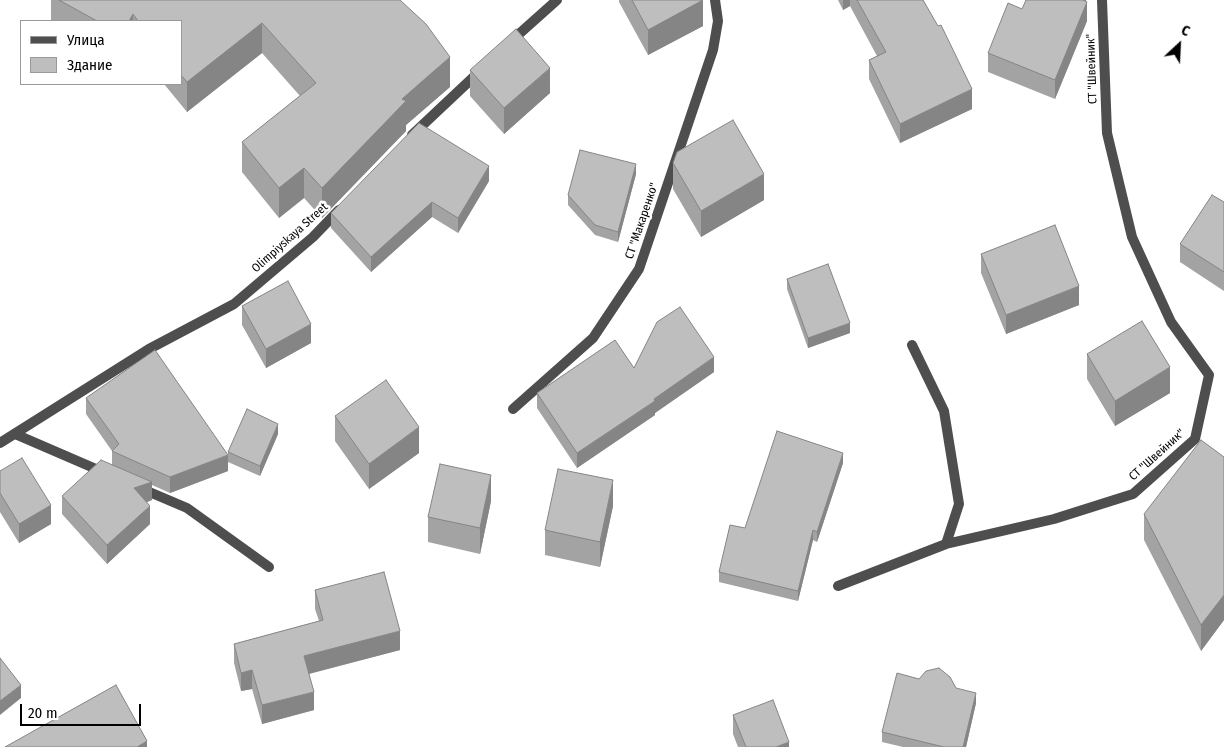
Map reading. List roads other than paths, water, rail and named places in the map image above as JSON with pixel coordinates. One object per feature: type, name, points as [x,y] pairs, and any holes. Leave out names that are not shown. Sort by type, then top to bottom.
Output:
[{"type":"street","points":[[502,50],[557,0]]},
{"type":"street","name":"СТ \"Макаренко\"","points":[[513,409],[593,338],[639,269],[713,50],[718,21],[715,0]]},
{"type":"street","name":"СТ \"Швейник\"","points":[[838,586],[946,544],[1054,519],[1133,494],[1195,440],[1209,375],[1171,322],[1132,237],[1107,133],[1102,0]]},
{"type":"street","points":[[406,142],[488,63]]},
{"type":"street","name":"Olimpiyskaya Street","points":[[0,443],[150,349],[234,304],[313,237],[346,203]]},
{"type":"street","points":[[912,345],[944,412],[959,504],[946,544]]},
{"type":"street","points":[[15,434],[114,477]]},
{"type":"street","points":[[132,485],[187,508],[269,567]]}]
